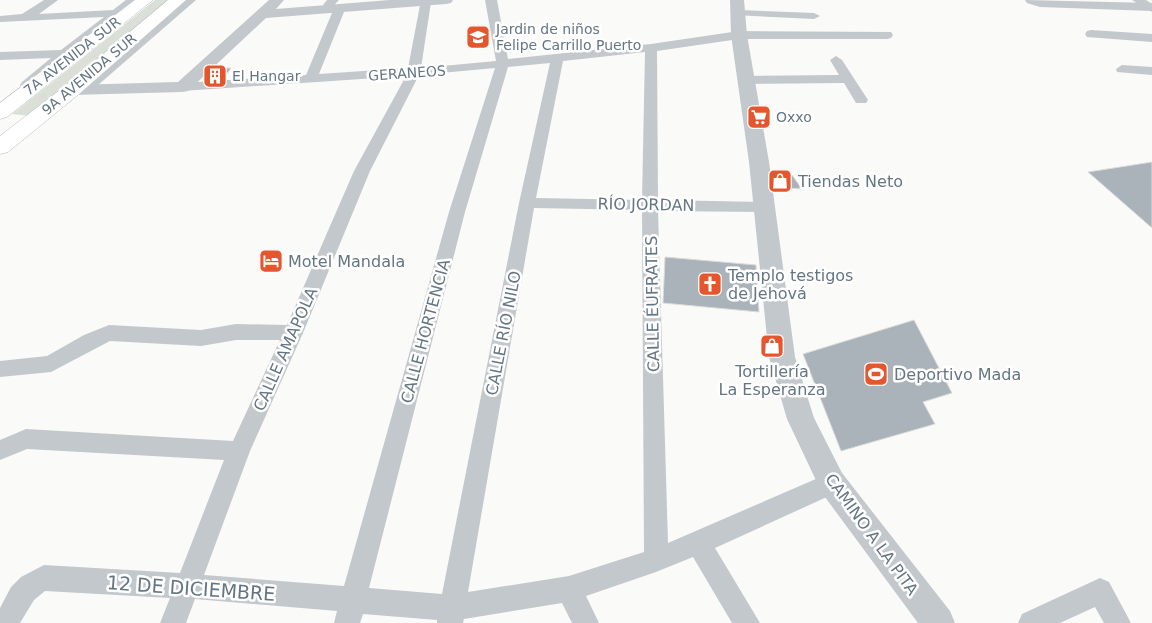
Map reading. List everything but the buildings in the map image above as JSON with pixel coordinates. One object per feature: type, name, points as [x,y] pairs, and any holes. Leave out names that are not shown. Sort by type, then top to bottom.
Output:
[{"type":"main road","name":"7A AVENIDA SUR","points":[[0,113],[145,0]]},
{"type":"main road","name":"9A AVENIDA SUR","points":[[0,147],[79,90],[178,0]]},
{"type":"street","points":[[25,18],[52,0]]},
{"type":"street","points":[[18,99],[32,79],[133,0]]},
{"type":"street","points":[[79,90],[190,0]]},
{"type":"street","points":[[182,87],[277,0]]},
{"type":"street","points":[[262,14],[333,4],[446,0]]},
{"type":"street","points":[[491,0],[503,64]]},
{"type":"street","points":[[1032,0],[1040,3],[1080,2],[1148,6]]},
{"type":"street","name":"CALLE AMAPOLA","points":[[173,623],[239,451],[293,333],[362,171],[414,73],[424,2]]},
{"type":"street","points":[[310,80],[338,12],[333,4]]},
{"type":"street","points":[[0,19],[116,13]]},
{"type":"street","points":[[738,16],[814,16]]},
{"type":"street","name":"GERANEOS","points":[[79,90],[182,87],[414,73],[652,48],[738,16],[887,35]]},
{"type":"street","name":"CAMINO A LA PITA","points":[[738,16],[782,357],[801,419],[832,483],[938,623]]},
{"type":"street","points":[[1091,34],[1152,38]]},
{"type":"street","name":"CALLE ÉUFRATES","points":[[652,48],[650,204],[656,560]]},
{"type":"street","points":[[0,56],[64,54]]},
{"type":"street","name":"CALLE RÍO NILO","points":[[450,616],[527,203],[557,58]]},
{"type":"street","points":[[836,60],[846,79],[861,100]]},
{"type":"street","name":"CALLE HORTENCIA","points":[[349,612],[457,212],[503,64]]},
{"type":"street","points":[[1122,69],[1152,71]]},
{"type":"street","points":[[746,80],[846,79]]},
{"type":"street","name":"RÍO JORDAN","points":[[527,203],[764,206]]},
{"type":"street","points":[[0,369],[51,364],[91,340],[109,333],[201,338],[236,332],[293,333]]},
{"type":"street","points":[[0,450],[26,439],[239,451]]},
{"type":"street","name":"12 DE DICIEMBRE","points":[[6,623],[22,593],[31,583],[44,578],[187,586],[349,612],[450,616],[569,589],[656,560],[832,483]]},
{"type":"street","points":[[698,543],[747,623]]},
{"type":"street","points":[[569,589],[586,623]]},
{"type":"street","points":[[1031,623],[1100,591],[1118,623]]},
{"type":"shaded area","points":[[155,0],[173,0],[31,116],[12,114]]},
{"type":"place","name":"Jardin de niños Felipe Carrillo Puerto","points":[[478,37]]},
{"type":"place","name":"El Hangar","points":[[215,76]]},
{"type":"place","name":"Oxxo","points":[[759,117]]},
{"type":"place","name":"Tiendas Neto","points":[[780,181]]},
{"type":"place","name":"Motel Mandala","points":[[271,261]]},
{"type":"place","name":"Templo testigos de Jehová","points":[[710,284]]},
{"type":"place","name":"Tortillería La Esperanza","points":[[772,346]]},
{"type":"place","name":"Deportivo Mada","points":[[876,374]]}]
